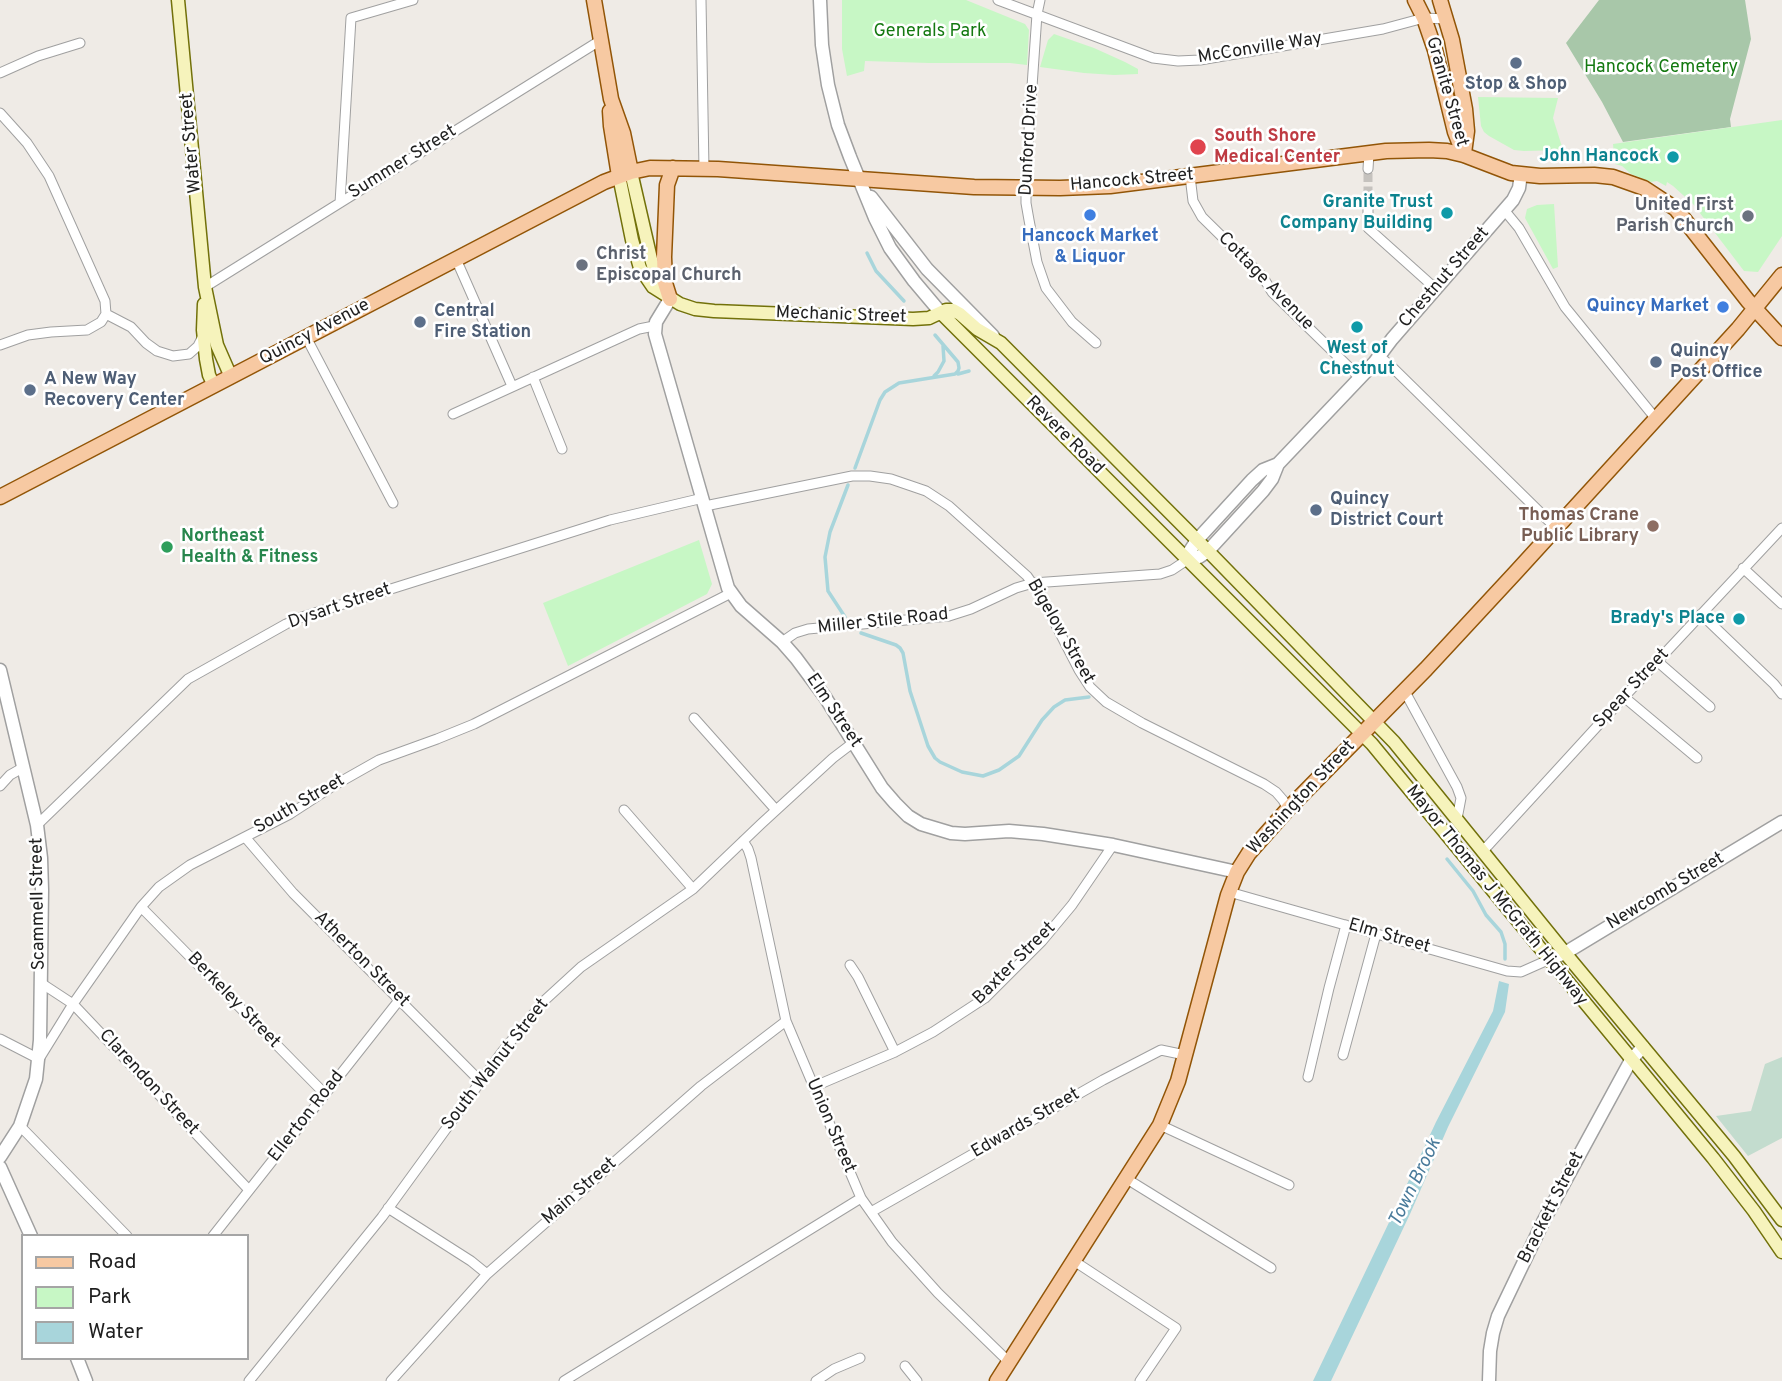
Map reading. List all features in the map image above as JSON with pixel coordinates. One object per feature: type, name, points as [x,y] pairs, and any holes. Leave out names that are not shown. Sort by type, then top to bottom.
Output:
[{"type":"main road","name":"Water Street","points":[[178,0],[205,286],[217,345],[231,377]]},
{"type":"main road","points":[[594,0],[611,100],[623,133],[625,174],[651,259],[662,288],[670,299]]},
{"type":"main road","name":"Granite Street","points":[[1415,0],[1435,50],[1455,132],[1464,155]]},
{"type":"main road","name":"Granite Street","points":[[1440,0],[1452,40],[1466,121],[1464,155]]},
{"type":"main road","name":"Hancock Street","points":[[625,174],[650,168],[673,168],[974,187],[1094,187],[1369,153],[1447,151],[1521,174],[1594,175],[1634,183],[1676,209],[1782,338]]},
{"type":"main road","points":[[670,299],[664,257],[666,191],[673,168]]},
{"type":"main road","name":"Quincy Avenue","points":[[0,498],[604,182],[625,174]]},
{"type":"main road","points":[[1756,309],[1782,275]]},
{"type":"main road","name":"Water Street","points":[[205,286],[203,336],[206,365],[214,386]]},
{"type":"main road","name":"Mechanic Street","points":[[670,299],[687,307],[714,311],[914,318],[929,318],[949,310],[957,311],[977,329],[1001,343]]},
{"type":"main road","name":"Washington Street","points":[[997,1381],[1160,1125],[1172,1098],[1185,1055],[1229,892],[1237,872],[1256,844],[1438,656],[1756,309]]},
{"type":"main road","name":"Revere Road","points":[[941,313],[1187,560]]},
{"type":"main road","name":"Revere Road","points":[[1001,343],[1197,540]]},
{"type":"main road","name":"Mayor Thomas J McGrath Highway","points":[[1197,540],[1397,745],[1734,1156],[1782,1220]]},
{"type":"main road","name":"Mayor Thomas J McGrath Highway","points":[[1187,560],[1387,761],[1713,1158],[1782,1252]]},
{"type":"street","points":[[340,203],[351,18],[413,0]]},
{"type":"street","points":[[701,0],[704,169]]},
{"type":"street","points":[[820,0],[821,36],[828,85],[859,180],[890,248],[941,313]]},
{"type":"street","name":"McConville Way","points":[[998,0],[1153,58],[1178,61],[1200,60],[1383,29],[1424,18],[1446,19]]},
{"type":"street","name":"Dunford Drive","points":[[1040,0],[1026,188],[1029,220],[1037,262],[1046,288],[1072,322],[1096,343]]},
{"type":"street","name":"Summer Street","points":[[205,286],[601,40]]},
{"type":"street","points":[[0,73],[38,56],[80,43]]},
{"type":"street","points":[[0,113],[27,143],[49,176],[105,301],[106,314],[101,322],[87,330],[51,332],[1,341]]},
{"type":"street","points":[[1368,169],[1369,153]]},
{"type":"street","name":"Chestnut Street","points":[[1278,464],[1379,356],[1504,211],[1517,194],[1521,174]]},
{"type":"street","name":"Cottage Avenue","points":[[1190,176],[1198,212],[1263,277],[1272,292],[1359,377]]},
{"type":"street","name":"Revere Road","points":[[859,180],[927,269],[1001,343]]},
{"type":"street","points":[[1368,209],[1368,229],[1436,289]]},
{"type":"street","points":[[1504,211],[1519,228],[1565,307],[1656,419]]},
{"type":"street","points":[[456,259],[512,386]]},
{"type":"street","points":[[453,414],[639,328],[654,326],[670,299]]},
{"type":"street","points":[[106,314],[131,327],[157,351],[173,356],[189,354],[198,346],[203,336]]},
{"type":"street","name":"Elm Street","points":[[654,326],[731,593],[741,606],[796,658],[825,697],[883,788],[908,816],[921,824],[951,833],[1026,832],[1113,845],[1237,872]]},
{"type":"street","points":[[306,337],[393,503]]},
{"type":"street","points":[[1379,356],[1556,528]]},
{"type":"street","points":[[533,377],[562,449]]},
{"type":"street","points":[[1278,464],[1268,485],[1208,551],[1199,558],[1187,560],[1197,540],[1252,480],[1263,470],[1278,464]]},
{"type":"street","name":"Bigelow Street","points":[[704,502],[852,476],[870,476],[918,487],[942,501],[1033,583],[1079,670],[1090,687],[1106,702],[1265,785],[1276,792],[1288,809]]},
{"type":"street","name":"Dysart Street","points":[[37,825],[188,680],[286,624],[610,520],[704,502]]},
{"type":"street","name":"Spear Street","points":[[1483,851],[1782,528]]},
{"type":"street","name":"Miller Stile Road","points":[[782,642],[789,636],[808,629],[949,616],[1033,583],[1160,574],[1187,560]]},
{"type":"street","points":[[1743,568],[1782,604]]},
{"type":"street","name":"South Street","points":[[0,1157],[20,1126],[34,1086],[39,1059],[73,1004],[141,907],[159,887],[190,864],[290,814],[379,760],[474,724],[731,593]]},
{"type":"street","points":[[1700,614],[1782,694]]},
{"type":"street","points":[[1657,661],[1710,707]]},
{"type":"street","name":"Scammell Street","points":[[0,670],[37,825],[41,858],[39,1059]]},
{"type":"street","points":[[1404,690],[1457,787],[1461,799],[1457,818]]},
{"type":"street","points":[[1624,697],[1697,758]]},
{"type":"street","points":[[695,718],[776,810]]},
{"type":"street","name":"South Walnut Street","points":[[249,1381],[388,1208],[530,1017],[562,983],[693,889],[839,752],[854,742]]},
{"type":"street","points":[[0,786],[10,775],[24,767]]},
{"type":"street","points":[[624,810],[693,889]]},
{"type":"street","name":"Newcomb Street","points":[[1548,960],[1565,953],[1782,822]]},
{"type":"street","name":"Atherton Street","points":[[245,837],[293,893],[480,1081]]},
{"type":"street","name":"Union Street","points":[[743,841],[751,858],[786,1021],[861,1198],[892,1242],[938,1293],[1009,1362]]},
{"type":"street","name":"Baxter Street","points":[[813,1087],[895,1052],[933,1032],[985,998],[1042,941],[1072,905],[1113,845]]},
{"type":"street","name":"Elm Street","points":[[1229,892],[1507,971],[1521,972],[1548,960]]},
{"type":"street","name":"Berkeley Street","points":[[141,907],[325,1094]]},
{"type":"street","points":[[1308,1077],[1346,925]]},
{"type":"street","points":[[1343,1055],[1376,934]]},
{"type":"street","points":[[850,965],[895,1052]]},
{"type":"street","name":"Clarendon Street","points":[[41,984],[73,1004],[249,1190]]},
{"type":"street","name":"Ellerton Road","points":[[215,1234],[400,999]]},
{"type":"street","name":"Main Street","points":[[391,1381],[487,1274],[701,1086],[786,1021]]},
{"type":"street","points":[[0,1039],[39,1059]]},
{"type":"street","name":"Brackett Street","points":[[1489,1381],[1490,1351],[1498,1316],[1544,1220],[1631,1060],[1643,1046]]},
{"type":"street","name":"Edwards Street","points":[[871,1212],[1161,1050],[1185,1055]]},
{"type":"street","points":[[1160,1125],[1289,1185]]},
{"type":"street","points":[[20,1126],[125,1234]]},
{"type":"street","points":[[0,1167],[30,1234]]},
{"type":"street","points":[[1127,1179],[1271,1268]]},
{"type":"street","points":[[564,1381],[861,1198]]},
{"type":"street","points":[[388,1208],[487,1274]]},
{"type":"street","points":[[1074,1261],[1176,1328],[1140,1381]]},
{"type":"street","points":[[816,1381],[834,1369],[860,1358]]},
{"type":"street","points":[[78,1360],[86,1381]]},
{"type":"street","points":[[905,1366],[917,1381]]},
{"type":"green space","name":"Generals Park","points":[[842,0],[966,0],[1025,24],[1029,30],[1027,65],[865,61],[864,71],[847,76],[842,49]]},
{"type":"green space","name":"Hancock Cemetery","points":[[1599,0],[1745,0],[1751,39],[1730,119],[1731,127],[1623,142],[1566,43]]},
{"type":"green space","points":[[1054,34],[1125,62],[1138,69],[1138,74],[1084,73],[1040,67],[1048,40]]},
{"type":"green space","points":[[1478,97],[1558,98],[1553,118],[1563,150],[1514,150],[1489,136],[1481,126]]},
{"type":"green space","points":[[1782,120],[1782,236],[1758,272],[1744,271],[1693,204],[1673,186],[1667,182],[1666,186],[1657,181],[1651,182],[1615,164],[1613,144]]},
{"type":"green space","points":[[1554,204],[1558,267],[1553,269],[1525,218],[1527,209],[1537,205]]},
{"type":"green space","points":[[699,540],[712,584],[707,594],[568,666],[543,603]]},
{"type":"green space","points":[[1782,1057],[1782,1138],[1748,1156],[1716,1116],[1751,1111],[1765,1064]]},
{"type":"water","points":[[1499,981],[1509,984],[1505,1012],[1448,1127],[1331,1381],[1313,1381],[1436,1122],[1493,1011]]},
{"type":"waterway","name":"Town Brook","points":[[867,253],[876,271],[904,301]]},
{"type":"waterway","name":"Town Brook","points":[[855,468],[885,392],[899,383],[955,374],[958,371],[958,362],[935,335]]},
{"type":"waterway","points":[[934,376],[944,361],[943,346]]},
{"type":"waterway","points":[[958,374],[969,371]]},
{"type":"waterway","name":"Town Brook","points":[[845,617],[828,591],[825,557],[830,532],[848,485]]},
{"type":"waterway","name":"Town Brook","points":[[861,633],[900,648],[910,691],[928,746],[940,762],[962,772],[983,776],[999,770],[1019,756],[1042,720],[1054,707],[1065,700],[1089,697]]},
{"type":"waterway","name":"Town Brook","points":[[1447,859],[1501,932],[1505,944],[1505,959]]},
{"type":"tunnel","points":[[1368,169],[1368,209]]},
{"type":"place","name":"Stop & Shop","points":[[1516,63]]},
{"type":"place","name":"South Shore Medical Center","points":[[1198,147]]},
{"type":"place","name":"John Hancock","points":[[1673,157]]},
{"type":"place","name":"Granite Trust Company Building","points":[[1447,213]]},
{"type":"place","name":"Hancock Market & Liquor","points":[[1090,215]]},
{"type":"place","name":"United First Parish Church","points":[[1748,216]]},
{"type":"place","name":"Christ Episcopal Church","points":[[582,265]]},
{"type":"place","name":"Quincy Market","points":[[1723,307]]},
{"type":"place","name":"Central Fire Station","points":[[420,322]]},
{"type":"place","name":"West of Chestnut","points":[[1357,327]]},
{"type":"place","name":"Quincy Post Office","points":[[1656,362]]},
{"type":"place","name":"A New Way Recovery Center","points":[[30,390]]},
{"type":"place","name":"Quincy District Court","points":[[1316,510]]},
{"type":"place","name":"Thomas Crane Public Library","points":[[1653,526]]},
{"type":"place","name":"Northeast Health & Fitness","points":[[167,547]]},
{"type":"place","name":"Brady's Place","points":[[1739,619]]}]
